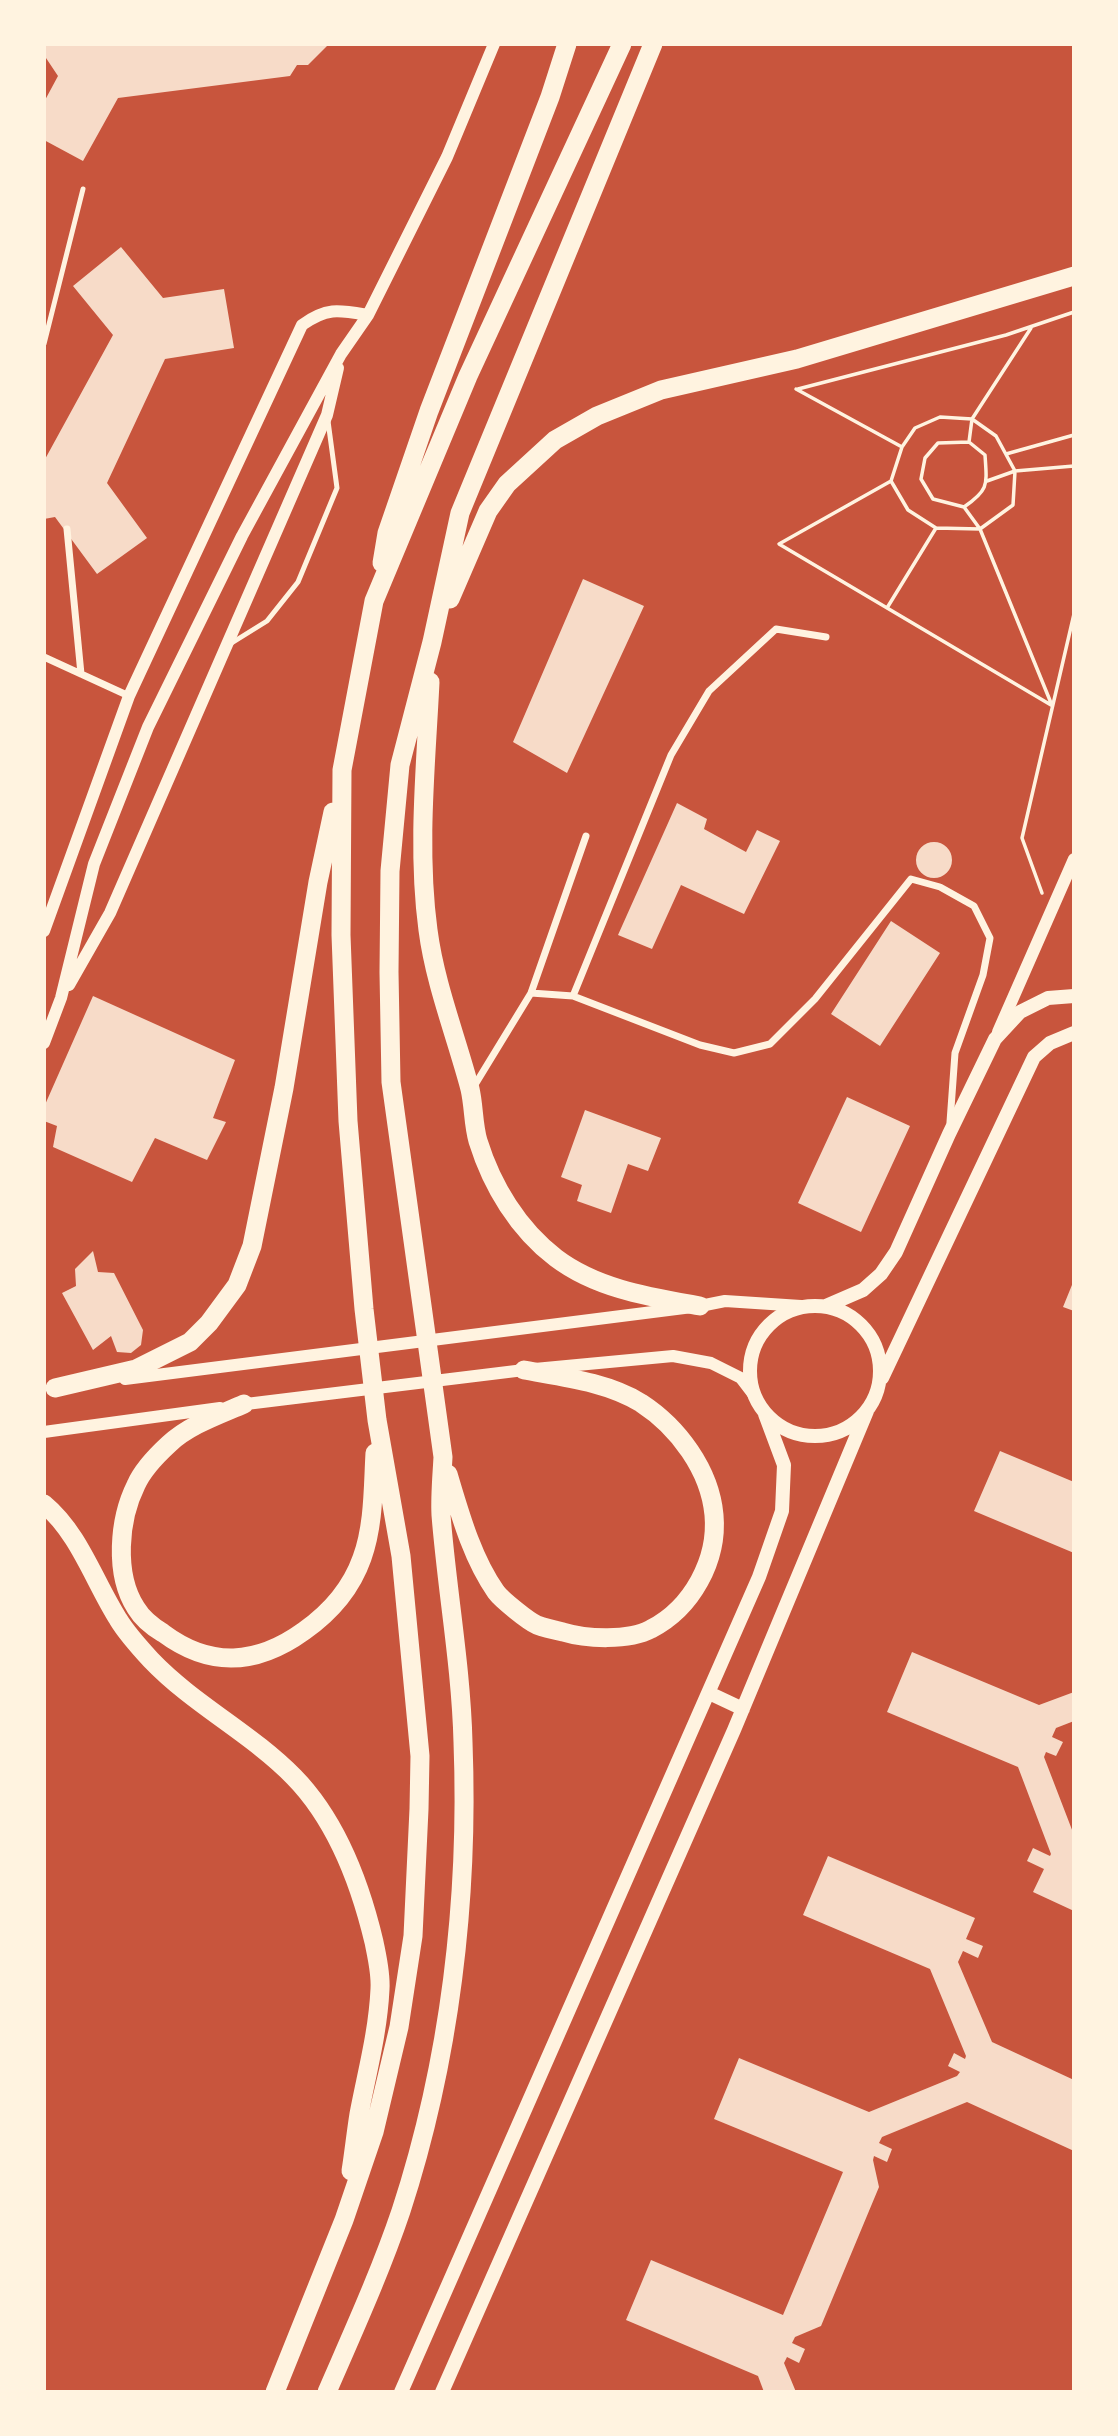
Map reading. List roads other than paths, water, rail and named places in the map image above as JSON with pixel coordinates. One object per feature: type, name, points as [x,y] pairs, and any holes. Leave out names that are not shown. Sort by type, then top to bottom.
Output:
[{"type":"highway","points":[[49,1389],[136,1369],[190,1342],[209,1324],[237,1285],[252,1247],[284,1088],[318,881],[387,533],[429,411],[551,97],[567,44]]},
{"type":"highway","points":[[577,141],[608,44]]},
{"type":"highway","points":[[374,601],[468,376],[622,44]]},
{"type":"highway","points":[[524,1370],[573,1379],[623,1393],[642,1404],[672,1430],[692,1453],[708,1486],[714,1515],[712,1548],[700,1583],[681,1608],[650,1630],[614,1637],[576,1636],[535,1624],[498,1594],[480,1564],[458,1508],[443,1457],[391,1082],[388,972],[390,871],[400,765],[432,642],[460,513],[652,46]]},
{"type":"highway","points":[[700,1306],[640,1295],[600,1283],[557,1259],[528,1232],[504,1203],[478,1140],[471,1091],[447,1013],[428,932],[423,860],[432,642],[488,511],[508,484],[555,440],[587,422],[661,390],[797,359],[1074,276]]},
{"type":"highway","points":[[275,2392],[344,2220],[374,2132],[399,2027],[413,1936],[419,1808],[420,1756],[401,1556],[377,1420],[364,1309],[348,1121],[341,935],[342,770]]},
{"type":"highway","points":[[244,1404],[189,1430],[171,1442],[151,1462],[136,1484],[126,1512],[122,1536],[122,1563],[127,1587],[136,1608],[152,1626],[176,1644],[202,1656],[223,1659],[244,1658],[295,1638],[328,1612],[352,1582],[363,1557],[369,1532],[377,1420]]},
{"type":"highway","points":[[327,2392],[384,2256],[426,2126],[442,2046],[456,1948],[464,1831],[463,1741],[457,1648],[441,1513],[443,1457]]},
{"type":"highway","points":[[44,1504],[54,1513],[78,1548],[118,1619],[134,1641],[188,1695],[260,1747],[295,1778],[338,1838],[366,1909],[381,1985],[375,2039],[359,2114],[344,2220]]},
{"type":"main road","points":[[826,1306],[863,1290],[881,1275],[896,1252],[995,1039],[1020,1012],[1048,998],[1074,996]]},
{"type":"main road","points":[[442,2392],[743,1709],[880,1382],[1034,1057],[1050,1043],[1074,1033]]},
{"type":"main road","points":[[401,2392],[760,1577],[782,1511],[784,1465],[765,1414],[754,1395],[749,1373],[752,1350],[763,1330],[780,1315],[801,1306],[826,1306],[850,1315],[869,1333],[879,1356],[880,1382]]},
{"type":"main road","points":[[765,1414],[789,1431],[817,1436],[845,1429],[867,1411]]},
{"type":"main road","points":[[709,1693],[743,1709]]},
{"type":"street","points":[[44,1042],[61,998],[94,864],[149,727],[242,536],[341,354],[368,315],[447,157],[494,44]]},
{"type":"street","points":[[44,931],[94,798],[128,696],[302,325],[318,313],[335,310],[368,315]]},
{"type":"street","points":[[61,998],[110,913],[327,415],[341,354]]},
{"type":"street","points":[[67,528],[81,674]]},
{"type":"street","points":[[573,996],[671,755],[709,691],[776,629],[826,637]]},
{"type":"street","points":[[45,659],[128,696]]},
{"type":"street","points":[[471,1091],[531,993],[586,836]]},
{"type":"street","points":[[995,1039],[1074,859]]},
{"type":"street","points":[[531,993],[573,996],[700,1045],[734,1053],[771,1044],[815,999],[911,879],[940,887],[974,906],[990,938],[983,975],[955,1053],[949,1134]]},
{"type":"street","points":[[49,1389],[725,1301],[801,1306]]},
{"type":"street","points":[[44,1432],[244,1404],[524,1370],[673,1356],[711,1363],[741,1378],[754,1395]]},
{"type":"lane","points":[[44,344],[83,189]]},
{"type":"lane","points":[[224,648],[267,621],[298,582],[337,488],[327,415]]}]
